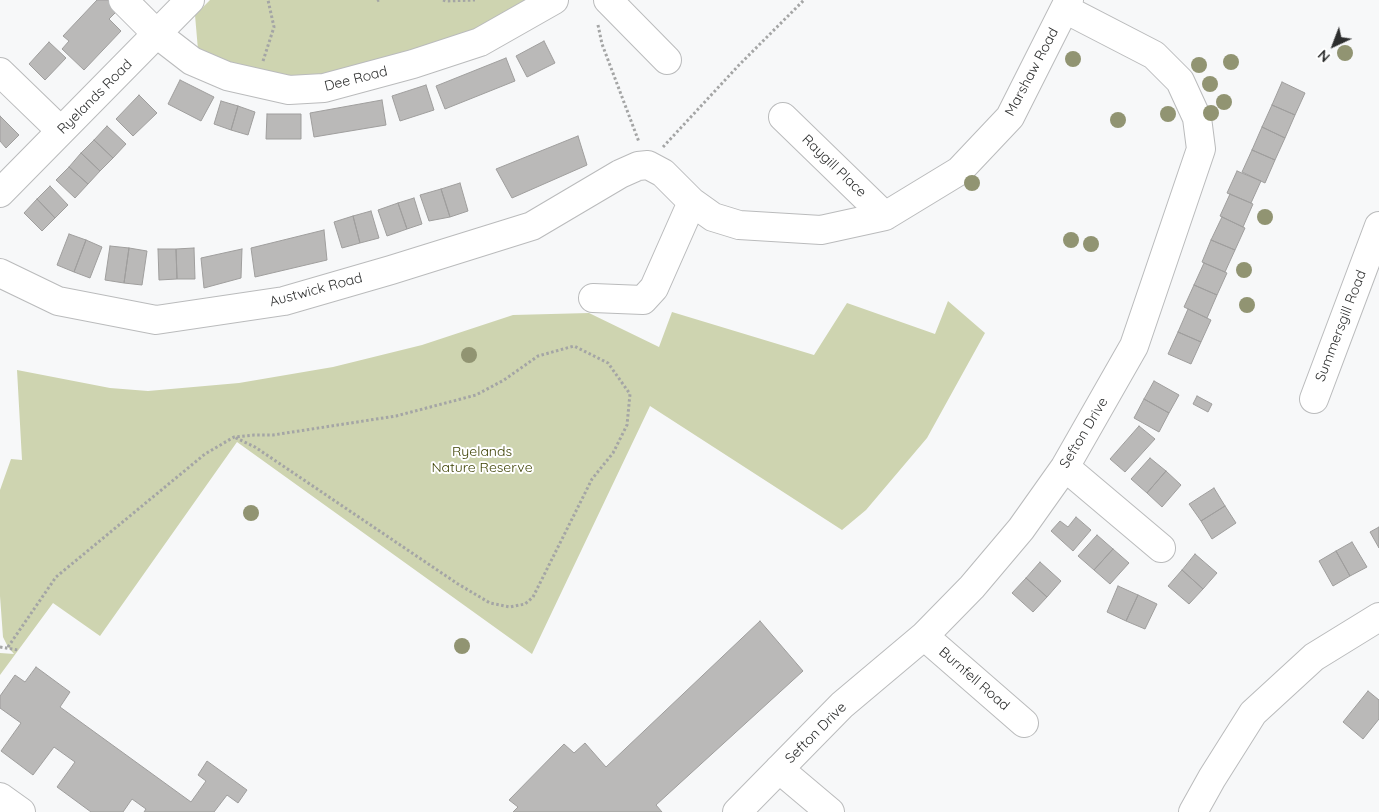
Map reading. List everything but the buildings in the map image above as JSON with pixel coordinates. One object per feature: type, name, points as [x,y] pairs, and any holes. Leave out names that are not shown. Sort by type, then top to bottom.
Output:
[{"type":"street","name":"Dee Road","points":[[123,0],[157,34],[192,61],[227,76],[289,90],[324,88],[413,64],[480,42],[554,0]]},
{"type":"street","name":"Ryelands Road","points":[[0,193],[190,0]]},
{"type":"street","name":"Marshaw Road","points":[[648,165],[662,173],[692,202],[713,217],[739,225],[821,230],[884,216],[959,171],[1010,117],[1067,4]]},
{"type":"street","name":"Sefton Drive","points":[[737,812],[842,706],[924,636],[972,587],[1021,529],[1065,467],[1134,346],[1201,149],[1197,118],[1180,81],[1154,54],[1067,4]]},
{"type":"street","points":[[602,9],[667,60]]},
{"type":"street","points":[[0,72],[61,131]]},
{"type":"street","name":"Raygill Place","points":[[783,117],[884,216]]},
{"type":"street","name":"Austwick Road","points":[[0,273],[58,301],[156,320],[284,301],[532,226],[620,174],[638,166],[648,165]]},
{"type":"street","points":[[593,298],[643,300],[654,288],[692,202]]},
{"type":"street","name":"Summersgill Road","points":[[1314,399],[1370,279],[1379,226]]},
{"type":"street","points":[[1065,467],[1161,548]]},
{"type":"street","points":[[1193,812],[1212,778],[1254,713],[1314,657],[1379,617]]},
{"type":"street","name":"Burnfell Road","points":[[924,636],[1024,723]]},
{"type":"street","points":[[780,769],[830,812]]},
{"type":"street","points":[[0,797],[21,812]]},
{"type":"path","points":[[256,83],[274,27],[268,0]]},
{"type":"path","points":[[443,0],[446,2],[475,0]]},
{"type":"path","points":[[602,9],[602,44],[648,165],[739,65],[804,0]]},
{"type":"path","points":[[8,647],[56,577],[205,454],[234,437],[254,434],[273,435],[396,416],[476,395],[504,380],[538,356],[574,346],[608,364],[630,394],[627,426],[614,453],[592,479],[533,597],[525,604],[510,607],[490,603],[458,584],[255,448],[234,437]]},
{"type":"path","points":[[0,647],[18,650]]},
{"type":"green space","points":[[210,0],[533,0],[465,36],[310,78],[281,79],[235,67],[198,50],[195,15]]},
{"type":"green space","name":"Ryelands Nature Reserve","points":[[948,301],[985,333],[927,438],[866,510],[842,530],[650,406],[532,654],[237,442],[100,636],[53,603],[0,675],[0,653],[14,654],[3,637],[0,596],[0,490],[11,459],[22,460],[17,370],[110,388],[148,391],[239,383],[333,367],[422,345],[513,315],[589,313],[659,347],[672,312],[814,355],[847,303],[935,334]]}]
